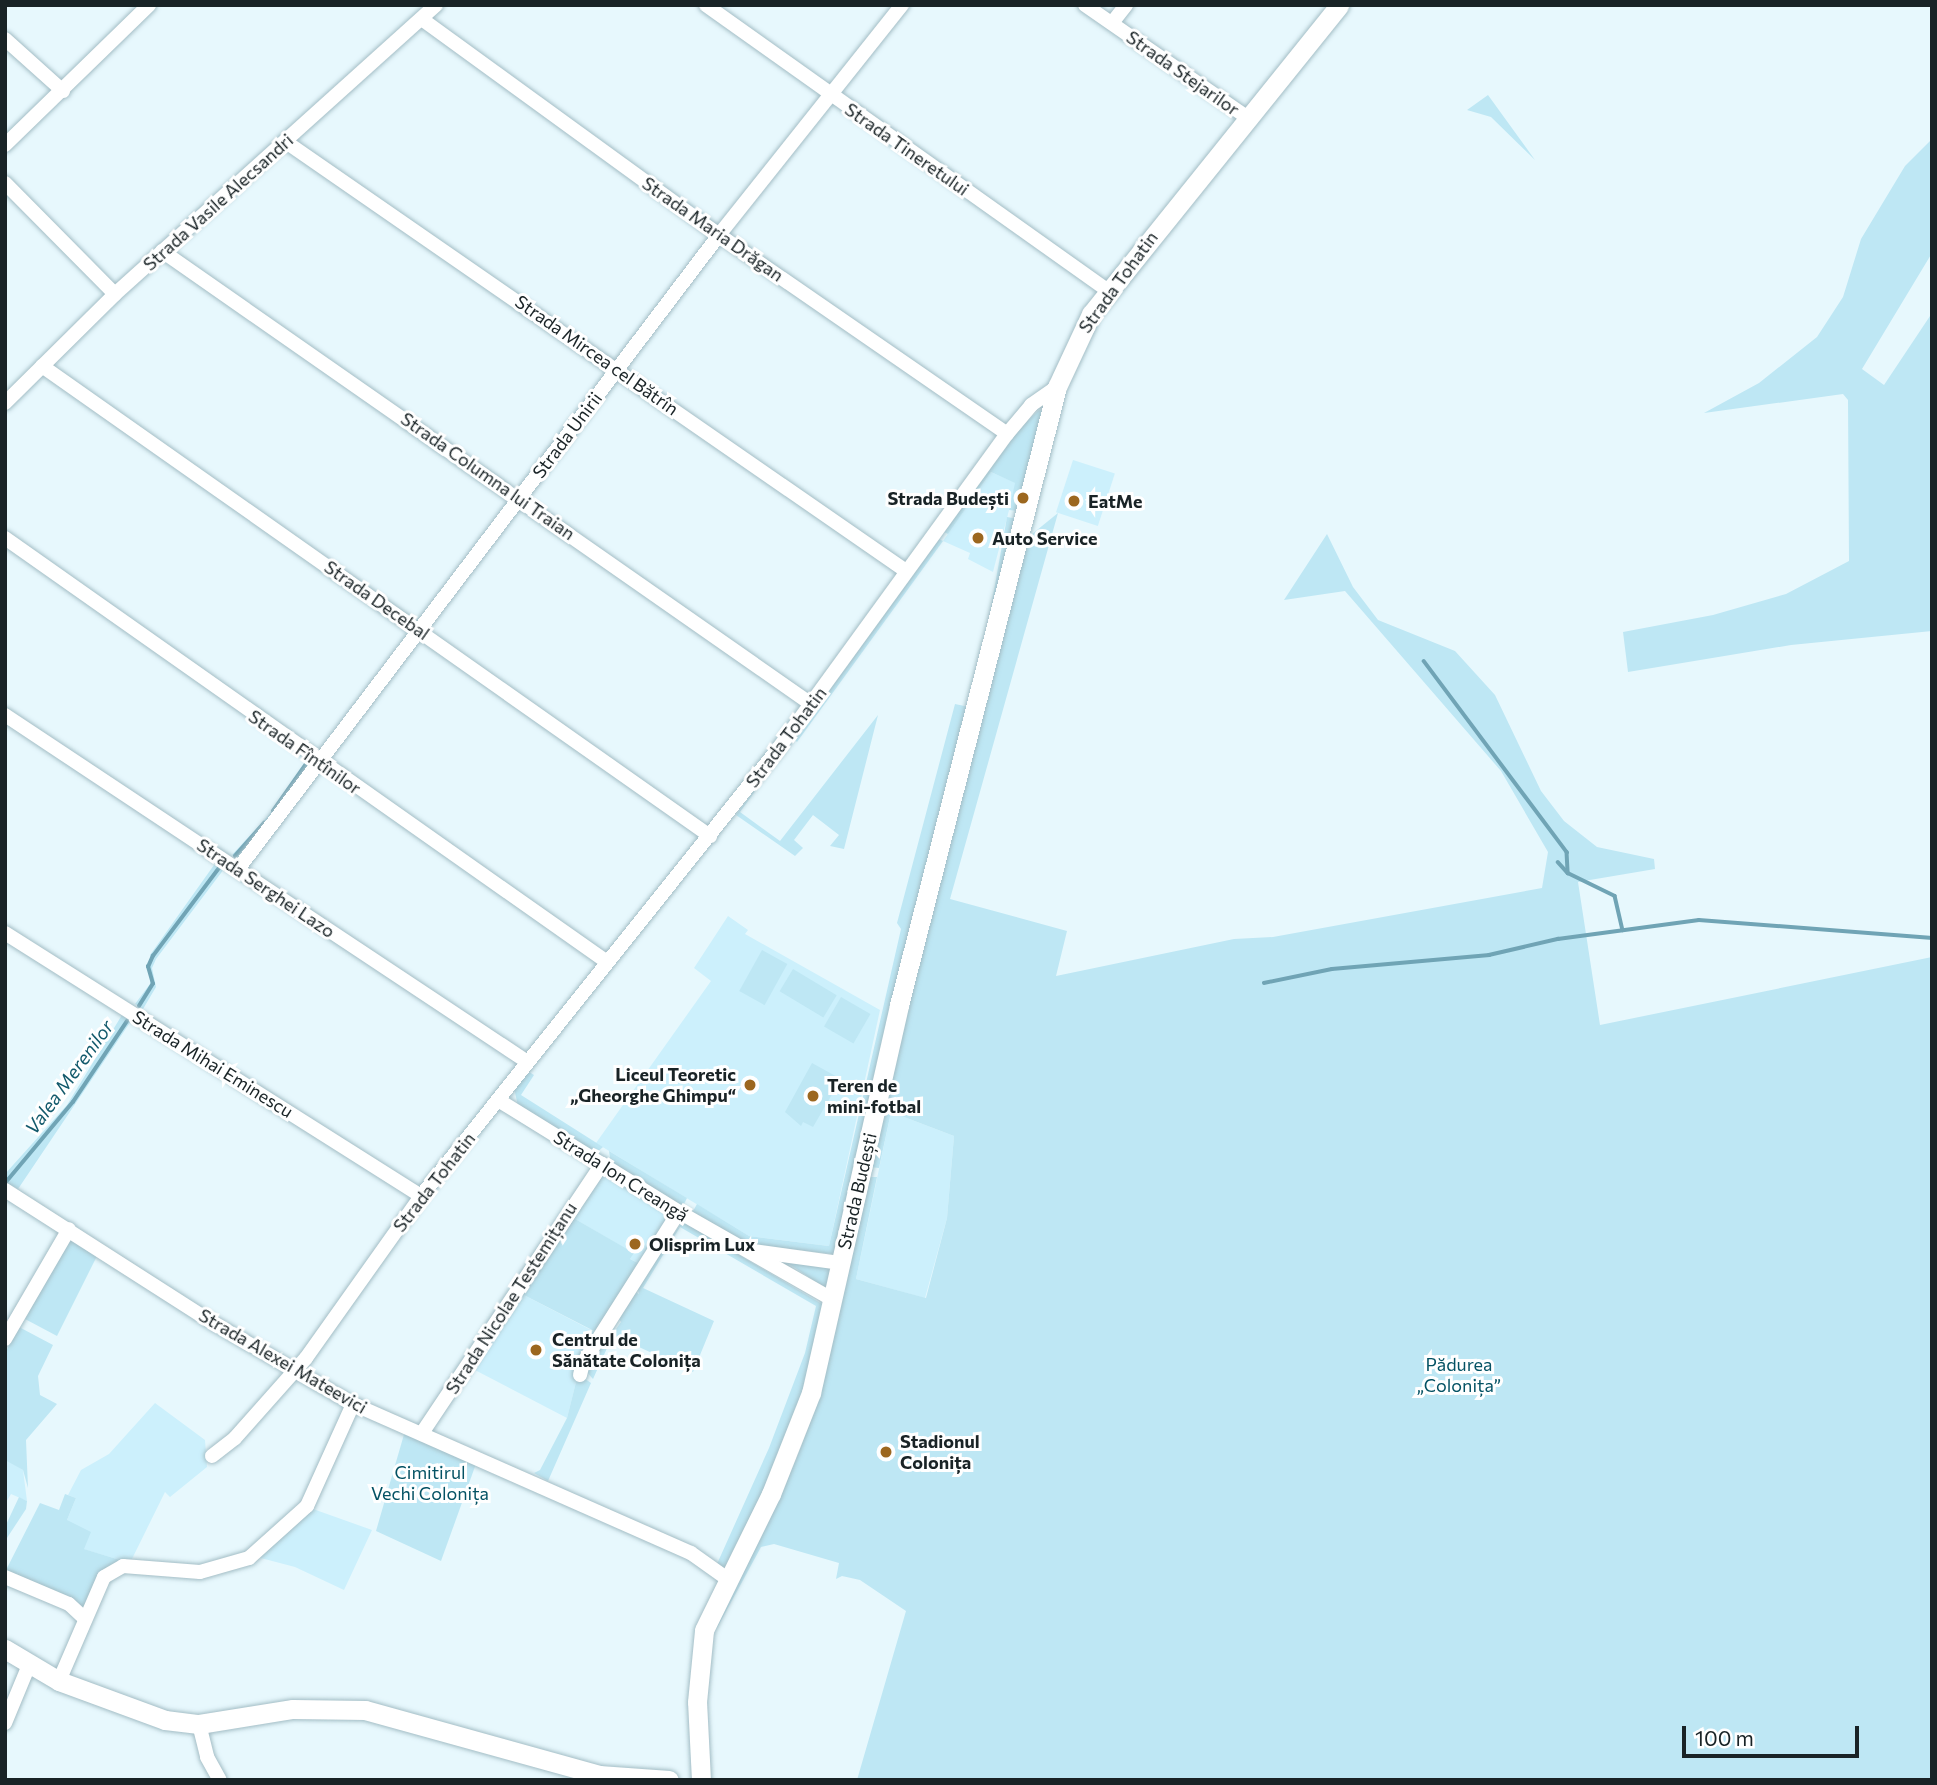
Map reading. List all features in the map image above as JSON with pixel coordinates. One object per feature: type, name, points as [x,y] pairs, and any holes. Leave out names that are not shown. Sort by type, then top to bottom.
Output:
[{"type":"street","points":[[5,145],[149,5]]},
{"type":"street","name":"Strada Vasile Alecsandri","points":[[5,403],[115,294],[423,20],[436,5]]},
{"type":"street","name":"Strada Tineretului","points":[[706,5],[1108,291]]},
{"type":"street","name":"Strada Unirii","points":[[238,869],[719,235],[902,5]]},
{"type":"street","name":"Strada Stejarilor","points":[[1085,5],[1247,117]]},
{"type":"street","points":[[1112,23],[1126,5]]},
{"type":"street","name":"Strada Tohatin","points":[[212,1456],[234,1438],[294,1371],[421,1196],[811,704],[1007,434],[1031,405],[1057,387],[1079,335],[1108,291],[1339,5]]},
{"type":"street","name":"Strada Maria Drăgan","points":[[423,20],[719,235],[1007,434]]},
{"type":"street","points":[[5,38],[63,91]]},
{"type":"street","name":"Strada Mircea cel Bătrîn","points":[[286,142],[618,368],[906,572]]},
{"type":"street","points":[[5,183],[115,294]]},
{"type":"street","name":"Strada Columna lui Traian","points":[[162,251],[520,498],[811,704]]},
{"type":"street","name":"Strada Decebal","points":[[42,366],[709,836]]},
{"type":"street","name":"Strada Budești","points":[[701,1780],[699,1654],[712,1607],[802,1422],[833,1300],[898,1005],[1057,387]]},
{"type":"street","name":"Strada Fîntînilor","points":[[5,538],[318,762],[607,962]]},
{"type":"street","name":"Strada Serghei Lazo","points":[[5,715],[526,1061]]},
{"type":"street","name":"Strada Mihai Eminescu","points":[[5,933],[421,1196]]},
{"type":"street","name":"Strada Ion Creangă","points":[[498,1100],[679,1212],[833,1300]]},
{"type":"street","name":"Strada Nicolae Testemițanu","points":[[422,1433],[602,1164]]},
{"type":"street","name":"Strada Alexei Mateevici","points":[[5,1191],[294,1371],[353,1404],[691,1553],[726,1578]]},
{"type":"street","points":[[580,1375],[583,1363],[679,1212]]},
{"type":"street","points":[[5,1339],[69,1229]]},
{"type":"street","name":"Strada Ion Creangă","points":[[745,1250],[841,1263]]},
{"type":"street","points":[[59,1681],[104,1577],[114,1568],[200,1572],[249,1558],[307,1506],[353,1404]]},
{"type":"street","points":[[5,1577],[69,1604],[85,1619]]},
{"type":"street","points":[[5,1650],[59,1681],[165,1720],[199,1724],[293,1709],[365,1710],[599,1775],[669,1780]]},
{"type":"street","points":[[5,1723],[29,1665]]},
{"type":"street","points":[[199,1724],[207,1757],[220,1780]]},
{"type":"shaded area","points":[[1073,460],[1115,474],[1098,526],[1056,512]]},
{"type":"shaded area","points":[[991,472],[1016,483],[993,572],[968,559],[970,553],[943,541]]},
{"type":"shaded area","name":"Liceul Teoretic „Gheorghe Ghimpu“","points":[[728,916],[748,930],[745,934],[880,1010],[829,1246],[749,1236],[596,1143],[711,981],[694,968]]},
{"type":"shaded area","points":[[891,1112],[954,1136],[947,1218],[925,1298],[856,1279]]},
{"type":"shaded area","points":[[601,1170],[666,1210],[665,1227],[640,1264],[630,1259],[633,1253],[570,1216]]},
{"type":"shaded area","name":"Centrul de Sănătate Colonița","points":[[520,1293],[593,1331],[600,1328],[578,1374],[567,1418],[473,1369]]},
{"type":"shaded area","points":[[155,1403],[205,1440],[207,1467],[170,1497],[165,1492],[130,1563],[83,1549],[67,1520],[76,1498],[68,1495],[81,1470],[109,1454]]},
{"type":"shaded area","points":[[5,1458],[23,1470],[27,1501],[11,1494],[5,1504]]},
{"type":"shaded area","points":[[313,1509],[372,1530],[344,1590],[295,1567],[257,1557]]},
{"type":"green space","points":[[1488,95],[1535,160],[1491,117],[1467,110]]},
{"type":"green space","points":[[1932,139],[1932,253],[1862,369],[1884,385],[1932,313],[1932,631],[1791,645],[1628,672],[1623,632],[1713,615],[1786,594],[1849,561],[1848,400],[1843,394],[1704,413],[1759,383],[1817,337],[1843,297],[1861,239],[1905,166]]},
{"type":"green space","points":[[1039,410],[1043,412],[1019,511],[1009,510],[1015,483],[991,472],[948,534],[944,532],[1011,437]]},
{"type":"green space","name":"Pădurea „Colonița”","points":[[1058,513],[950,899],[1067,931],[1056,976],[1234,939],[1273,937],[1542,888],[1548,852],[1501,771],[1345,591],[1284,600],[1327,534],[1353,587],[1378,620],[1455,651],[1495,695],[1541,791],[1564,821],[1597,847],[1654,859],[1655,869],[1578,882],[1600,1025],[1932,957],[1932,1780],[857,1780],[906,1611],[860,1580],[842,1576],[836,1579],[839,1563],[774,1544],[761,1547],[717,1628],[713,1623],[796,1460],[817,1403],[866,1177],[877,1177],[856,1279],[926,1298],[947,1218],[954,1136],[891,1112],[879,1168],[869,1167],[1026,539]]},
{"type":"green space","points":[[1007,517],[1018,519],[986,698],[975,696]]},
{"type":"green space","points":[[939,539],[943,541],[797,742],[793,738]]},
{"type":"green space","points":[[955,704],[969,707],[834,1254],[745,1244],[692,1213],[697,1204],[749,1236],[829,1246],[901,929],[897,923]]},
{"type":"green space","points":[[878,715],[844,849],[830,846],[839,835],[813,815],[794,840],[803,848],[795,856],[736,815],[779,758],[740,812],[780,841]]},
{"type":"green space","points":[[307,761],[312,764],[247,854],[237,858],[232,855],[268,816]]},
{"type":"green space","points":[[214,865],[224,869],[156,959],[152,968],[156,987],[143,1009],[135,1004],[150,984],[150,955]]},
{"type":"green space","points":[[762,950],[787,964],[765,1005],[739,991]]},
{"type":"green space","points":[[793,969],[837,995],[823,1018],[780,991]]},
{"type":"green space","points":[[841,997],[870,1014],[853,1043],[824,1026]]},
{"type":"green space","points":[[122,1015],[131,1021],[18,1189],[5,1182],[5,1174],[67,1105]]},
{"type":"green space","name":"Teren de mini-fotbal","points":[[812,1063],[841,1079],[813,1127],[803,1122],[801,1126],[785,1112]]},
{"type":"green space","points":[[526,1070],[534,1075],[521,1095],[603,1147],[595,1154],[518,1106],[514,1088]]},
{"type":"green space","points":[[609,1151],[687,1198],[682,1208],[611,1164]]},
{"type":"green space","points":[[570,1216],[634,1253],[630,1259],[640,1264],[600,1328],[594,1331],[520,1293]]},
{"type":"green space","points":[[681,1224],[687,1224],[827,1307],[794,1428],[724,1569],[717,1564],[769,1448],[805,1353],[816,1306],[680,1227],[643,1288],[714,1321],[693,1372],[613,1335],[593,1379],[586,1371],[611,1328],[616,1329],[621,1322],[617,1316],[634,1291],[639,1294],[637,1285]]},
{"type":"green space","points":[[72,1241],[97,1256],[57,1336],[25,1319],[66,1243]]},
{"type":"green space","points":[[785,1261],[829,1266],[829,1286],[825,1288]]},
{"type":"green space","points":[[19,1327],[53,1345],[38,1376],[40,1395],[57,1404],[26,1440],[28,1488],[23,1470],[5,1460],[5,1353]]},
{"type":"green space","points":[[578,1374],[591,1383],[548,1481],[534,1473],[540,1470],[567,1418]]},
{"type":"green space","name":"Cimitirul Vechi Colonița","points":[[405,1431],[477,1461],[441,1561],[376,1531]]},
{"type":"green space","points":[[65,1494],[76,1498],[67,1520],[91,1532],[84,1549],[120,1560],[83,1608],[5,1572],[40,1503],[59,1510]]},
{"type":"green space","points":[[19,1497],[27,1501],[26,1509],[5,1541],[5,1527]]},
{"type":"waterway","points":[[1424,661],[1567,852],[1568,873],[1615,896],[1623,930]]},
{"type":"waterway","name":"Valea Merenilor","points":[[273,811],[306,764]]},
{"type":"waterway","name":"Valea Merenilor","points":[[235,856],[264,823]]},
{"type":"waterway","points":[[1558,862],[1568,873]]},
{"type":"waterway","name":"Valea Merenilor","points":[[139,1006],[153,984],[148,967],[153,956],[219,868]]},
{"type":"waterway","points":[[1264,983],[1332,969],[1489,955],[1558,939],[1699,920],[1932,938]]},
{"type":"waterway","name":"Valea Merenilor","points":[[6,1182],[73,1102],[127,1021]]},
{"type":"place","name":"Strada Budești","points":[[1023,498]]},
{"type":"place","name":"EatMe","points":[[1074,501]]},
{"type":"place","name":"Auto Service","points":[[978,538]]},
{"type":"place","name":"Liceul Teoretic „Gheorghe Ghimpu“","points":[[750,1085]]},
{"type":"place","name":"Teren de mini-fotbal","points":[[813,1096]]},
{"type":"place","name":"Olisprim Lux","points":[[635,1244]]},
{"type":"place","name":"Centrul de Sănătate Colonița","points":[[536,1350]]},
{"type":"place","name":"Stadionul Colonița","points":[[886,1452]]}]
